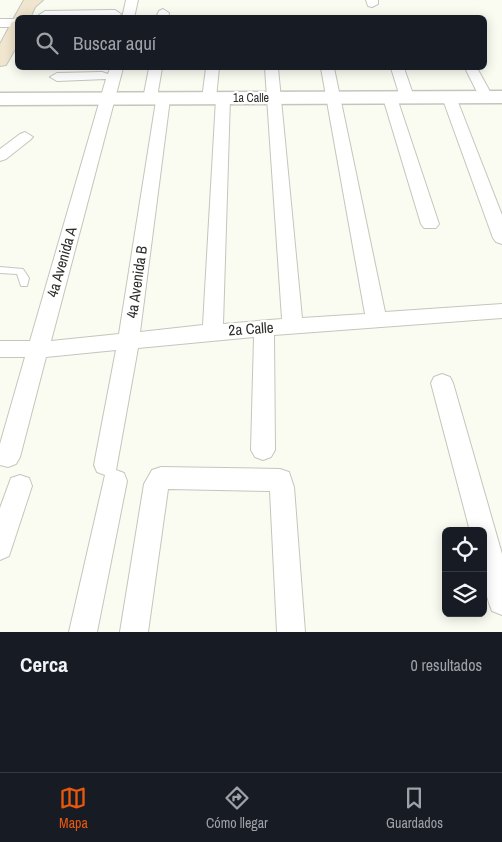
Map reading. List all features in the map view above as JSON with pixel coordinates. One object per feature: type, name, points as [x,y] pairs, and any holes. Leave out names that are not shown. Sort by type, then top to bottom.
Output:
[{"type":"main road","points":[[0,61],[12,32]]},
{"type":"street","points":[[79,15],[85,0]]},
{"type":"street","points":[[129,15],[132,0]]},
{"type":"street","points":[[97,15],[115,14]]},
{"type":"street","points":[[0,19],[15,19]]},
{"type":"street","points":[[0,23],[12,32]]},
{"type":"street","name":"4a Avenida B","points":[[83,632],[110,473],[129,339],[156,99],[155,70]]},
{"type":"street","points":[[212,70],[216,98],[213,332]]},
{"type":"street","points":[[270,70],[293,326]]},
{"type":"street","points":[[328,70],[376,320]]},
{"type":"street","points":[[397,70],[399,98],[430,224]]},
{"type":"street","points":[[473,70],[494,97]]},
{"type":"street","points":[[50,98],[59,72],[109,72]]},
{"type":"street","name":"4a Avenida A","points":[[8,457],[108,99],[109,72]]},
{"type":"street","points":[[449,97],[502,238]]},
{"type":"street","name":"1a Calle","points":[[0,99],[494,97]]},
{"type":"street","points":[[0,156],[25,137]]},
{"type":"street","name":"2a Calle","points":[[0,349],[38,349],[213,332],[502,311]]},
{"type":"street","points":[[263,450],[264,328]]},
{"type":"street","points":[[442,383],[482,527]]},
{"type":"street","points":[[134,632],[156,484],[161,478],[280,480],[291,632]]},
{"type":"street","points":[[0,547],[20,486]]},
{"type":"street","points":[[487,547],[502,602]]},
{"type":"lane","points":[[0,270],[20,271],[24,278],[24,284]]}]
